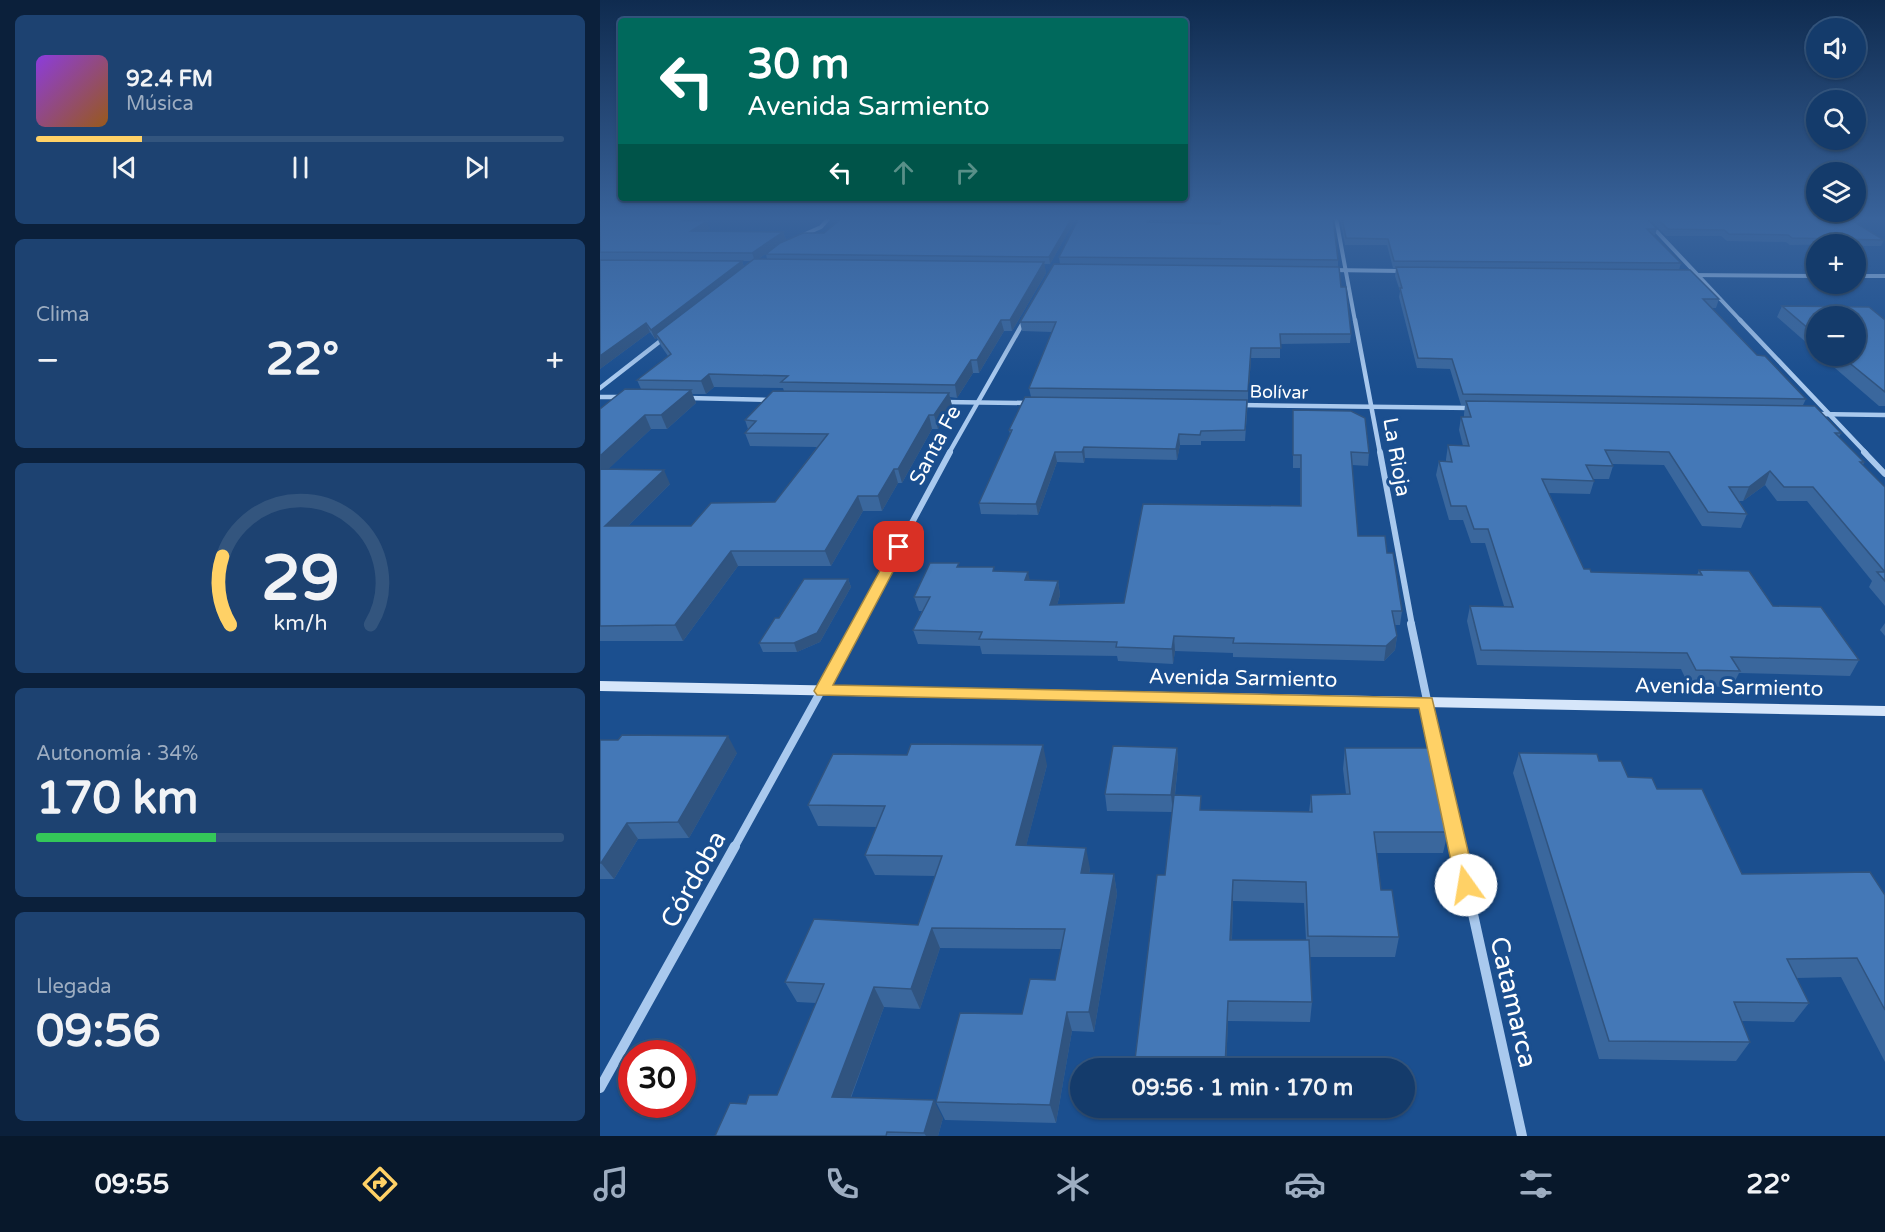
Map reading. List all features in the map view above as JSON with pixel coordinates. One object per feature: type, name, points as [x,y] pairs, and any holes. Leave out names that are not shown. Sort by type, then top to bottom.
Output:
[{"type":"main road","name":"Avenida Sarmiento","points":[[600,686],[1885,711]]},
{"type":"street","name":"La Rioja","points":[[1347,271],[1426,702]]},
{"type":"street","points":[[1692,271],[1885,474]]},
{"type":"street","points":[[1685,274],[1806,276]]},
{"type":"street","points":[[1866,276],[1885,276]]},
{"type":"street","name":"Santa Fe","points":[[822,691],[976,403],[1030,310]]},
{"type":"street","points":[[600,388],[665,337]]},
{"type":"street","points":[[600,397],[624,397]]},
{"type":"street","points":[[682,398],[776,400]]},
{"type":"street","points":[[941,402],[1036,403]]},
{"type":"street","name":"Bolívar","points":[[1228,405],[1477,408]]},
{"type":"street","points":[[1805,414],[1885,416]]},
{"type":"street","name":"Córdoba","points":[[600,1088],[822,691]]},
{"type":"street","name":"Catamarca","points":[[1426,702],[1522,1136]]},
{"type":"building","points":[[600,271],[729,271],[651,330],[646,323],[600,356]]},
{"type":"building","points":[[738,271],[1039,271],[1010,320],[1001,320],[977,360],[971,360],[955,385],[781,382],[788,376],[709,374],[701,381],[637,380],[671,354],[656,334]]},
{"type":"building","points":[[1050,271],[1339,271],[1341,287],[1346,287],[1351,334],[1280,334],[1281,348],[1251,348],[1248,391],[1029,388],[1056,322],[1020,322]]},
{"type":"building","points":[[1397,271],[1691,271],[1719,299],[1703,299],[1757,355],[1765,356],[1806,399],[1463,394],[1452,359],[1418,358],[1400,288],[1402,288]]},
{"type":"building","points":[[1782,306],[1806,306],[1806,326]]},
{"type":"building","points":[[1866,307],[1885,320],[1885,392],[1853,366],[1866,366]]},
{"type":"building","points":[[625,389],[691,390],[661,415],[645,415],[600,456],[600,409]]},
{"type":"building","points":[[773,391],[949,393],[934,415],[929,415],[898,469],[894,469],[878,496],[858,496],[825,551],[731,551],[675,625],[600,626],[600,469],[664,470],[605,526],[691,526],[711,503],[775,502],[828,434],[745,433],[756,421],[745,420]]},
{"type":"building","points":[[1025,397],[1247,400],[1245,430],[1201,431],[1200,435],[1179,434],[1176,449],[1084,447],[1082,452],[1055,452],[1036,504],[979,503]]},
{"type":"building","points":[[1466,401],[1815,406],[1841,433],[1835,433],[1864,462],[1860,462],[1885,487],[1885,572],[1813,487],[1784,487],[1770,471],[1749,487],[1729,487],[1747,514],[1708,512],[1669,452],[1605,450],[1613,466],[1586,465],[1594,481],[1542,479],[1584,569],[1590,569],[1591,572],[1702,575],[1699,570],[1749,571],[1773,606],[1821,607],[1859,660],[1731,657],[1740,671],[1696,670],[1687,653],[1481,650],[1470,606],[1513,607],[1488,529],[1474,529],[1466,506],[1451,506],[1439,461],[1452,462],[1448,445],[1469,446],[1461,417],[1471,417]]},
{"type":"building","points":[[1293,410],[1351,411],[1365,418],[1369,453],[1351,452],[1358,536],[1385,536],[1387,553],[1393,553],[1402,611],[1392,611],[1397,636],[1386,646],[1233,643],[1234,638],[1174,636],[1172,649],[1116,647],[1117,642],[979,639],[982,632],[913,630],[930,597],[914,597],[930,563],[959,563],[957,567],[994,567],[993,571],[1028,572],[1025,580],[1058,581],[1050,605],[1124,603],[1143,504],[1301,506],[1301,455],[1293,455]]},
{"type":"building","points":[[1877,572],[1885,572],[1885,581]]},
{"type":"building","points":[[804,579],[848,579],[817,633],[794,643],[759,643],[775,618],[779,618]]},
{"type":"building","points":[[622,735],[728,736],[678,822],[627,823],[600,863],[600,740],[618,740]]},
{"type":"building","points":[[911,744],[1043,745],[1016,845],[1086,848],[1081,873],[1114,874],[1089,1012],[1067,1012],[1050,1105],[936,1102],[960,1013],[1022,1014],[1030,979],[1055,980],[1065,929],[932,928],[911,989],[874,987],[832,1097],[934,1100],[924,1133],[887,1132],[886,1136],[715,1136],[730,1103],[746,1104],[749,1095],[777,1095],[824,984],[785,982],[814,919],[918,925],[942,856],[865,855],[885,806],[808,805],[833,754],[907,755]]},
{"type":"building","points":[[1113,746],[1177,748],[1171,795],[1105,794]]},
{"type":"building","points":[[1345,748],[1432,748],[1448,832],[1374,832],[1381,890],[1392,890],[1399,937],[1308,936],[1306,882],[1233,880],[1230,940],[1309,940],[1312,1002],[1228,1001],[1225,1058],[1135,1058],[1157,875],[1165,875],[1174,795],[1201,796],[1200,810],[1312,812],[1311,795],[1350,794]]},
{"type":"building","points":[[1519,753],[1597,754],[1599,761],[1621,761],[1628,777],[1652,778],[1657,789],[1702,789],[1742,874],[1870,872],[1885,895],[1885,1010],[1857,958],[1787,959],[1809,1003],[1734,1002],[1750,1042],[1609,1041]]},
{"type":"route","points":[[899,547],[822,691],[1426,702],[1466,885]]}]
